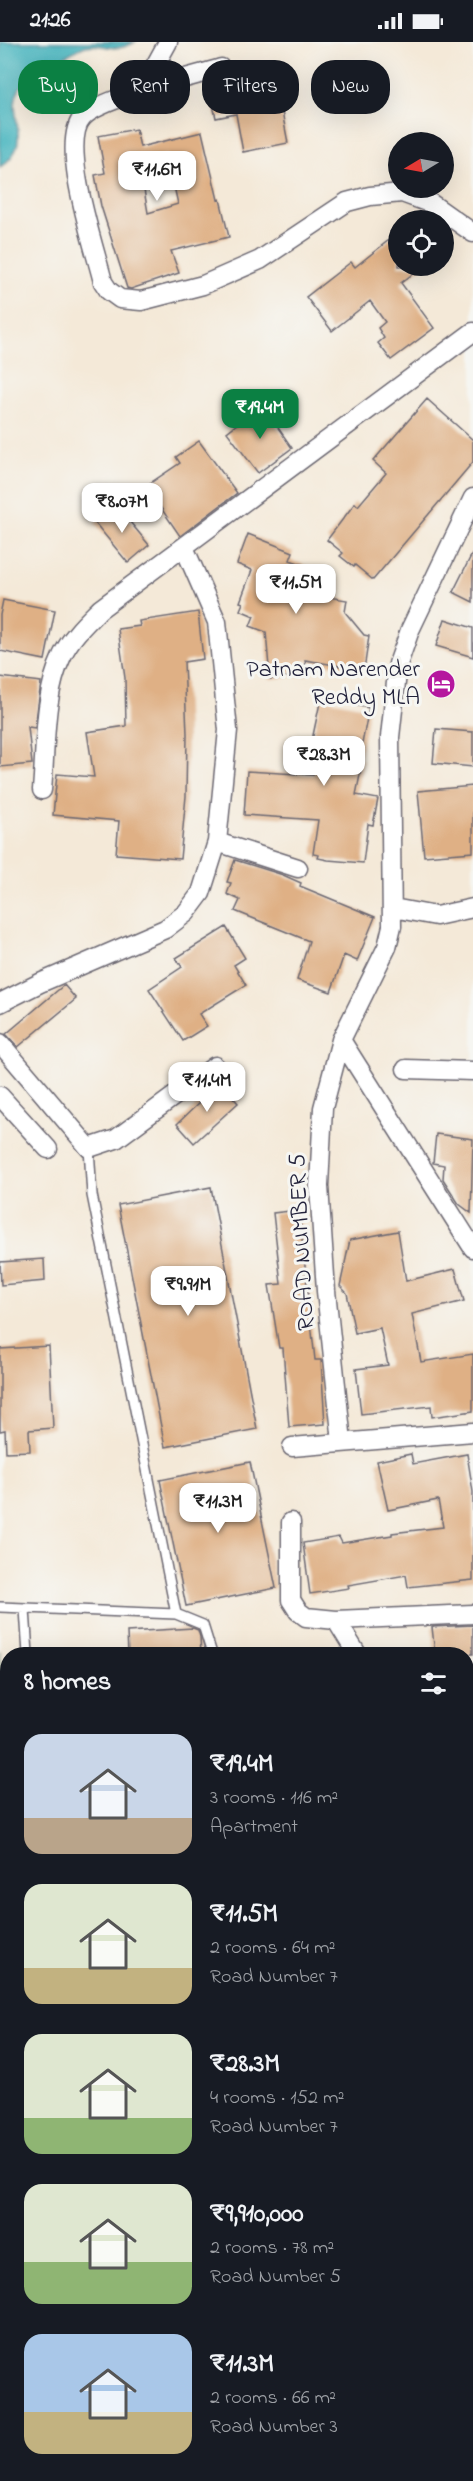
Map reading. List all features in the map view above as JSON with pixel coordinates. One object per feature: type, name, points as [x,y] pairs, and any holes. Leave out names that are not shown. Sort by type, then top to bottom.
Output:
[{"type":"street","points":[[158,60],[168,42]]},
{"type":"street","points":[[110,101],[101,104],[83,117],[77,126],[73,142],[74,163],[103,282],[109,291],[120,299],[141,302],[203,285],[260,260],[347,202],[370,196],[402,193],[432,204],[473,233]]},
{"type":"street","points":[[42,790],[51,688],[62,655],[81,628],[100,609],[473,332]]},
{"type":"street","name":"ROAD NUMBER 5","points":[[342,1442],[326,1291],[319,1186],[323,1108],[341,1040],[387,946],[392,926],[390,737],[398,664],[410,630],[473,498]]},
{"type":"street","points":[[0,1003],[40,983],[165,929],[186,913],[201,893],[217,842],[228,730],[217,622],[184,547]]},
{"type":"street","points":[[217,842],[298,868]]},
{"type":"street","points":[[393,908],[436,916],[473,908]]},
{"type":"street","points":[[341,1040],[473,1248]]},
{"type":"street","points":[[0,1043],[89,1148],[116,1139],[215,1066]]},
{"type":"street","points":[[406,1070],[473,1071]]},
{"type":"street","points":[[0,1096],[48,1149]]},
{"type":"street","points":[[34,1133],[58,1112]]},
{"type":"street","points":[[292,1447],[473,1432]]},
{"type":"street","points":[[291,1522],[291,1600],[298,1611],[306,1617],[336,1620],[473,1614]]},
{"type":"street","points":[[336,1620],[353,1647]]},
{"type":"lane","points":[[89,1148],[92,1195],[176,1614]]},
{"type":"lane","points":[[0,1607],[176,1614],[203,1625],[210,1647]]},
{"type":"lane","points":[[25,1609],[28,1647]]},
{"type":"water","points":[[0,42],[135,42],[120,48],[86,46],[60,60],[18,60],[18,92],[15,104],[17,147],[11,157],[0,167]]},
{"type":"building","points":[[215,114],[236,114],[216,118]]},
{"type":"building","points":[[236,114],[282,114],[288,143],[243,152]]},
{"type":"building","points":[[136,129],[140,147],[202,132],[229,237],[171,251],[179,273],[131,289],[127,288],[101,206],[95,175],[105,173],[98,136]],"holes":[[[167,155],[178,204],[148,213],[139,161]]]},
{"type":"building","points":[[388,241],[388,276],[410,276],[401,283],[434,328],[391,360],[378,343],[384,338],[378,328],[385,322],[370,301],[332,331],[306,297],[351,262],[355,267]]},
{"type":"building","points":[[427,399],[473,440],[473,462],[373,580],[340,556],[343,553],[327,540],[355,503],[358,506],[386,473],[373,461]]},
{"type":"building","points":[[260,406],[268,417],[270,416],[292,448],[258,473],[227,432]]},
{"type":"building","points":[[199,441],[237,493],[180,536],[146,486],[180,463],[176,457]]},
{"type":"building","points":[[116,505],[149,545],[128,563],[95,523]]},
{"type":"building","points":[[248,534],[293,552],[290,560],[307,566],[297,592],[347,600],[345,612],[364,635],[369,636],[364,670],[305,660],[307,675],[270,679],[266,632],[250,626],[254,616],[240,610],[243,603],[240,602],[252,570],[237,564]]},
{"type":"building","points":[[473,552],[473,602],[453,592]]},
{"type":"building","points":[[3,600],[55,610],[45,660],[0,651],[0,615]]},
{"type":"building","points":[[198,612],[203,659],[184,662],[187,734],[186,796],[180,859],[116,854],[119,821],[53,815],[57,774],[94,777],[87,732],[126,726],[125,678],[118,629],[140,626],[139,621]]},
{"type":"building","points":[[445,619],[473,628],[473,657],[436,646]]},
{"type":"building","points":[[0,677],[41,682],[35,728],[28,727],[32,764],[0,767]]},
{"type":"building","points":[[321,698],[369,708],[359,759],[363,760],[356,795],[378,799],[373,825],[368,824],[363,863],[328,860],[318,858],[319,855],[313,854],[318,820],[244,815],[247,771],[313,775],[319,742],[312,740]]},
{"type":"building","points":[[436,729],[473,732],[473,767],[433,763]]},
{"type":"building","points":[[473,786],[473,852],[424,856],[418,791]]},
{"type":"building","points":[[235,860],[283,875],[301,883],[300,886],[375,917],[357,961],[344,955],[331,992],[297,980],[309,941],[235,911],[240,900],[227,894],[231,883],[227,882]]},
{"type":"building","points":[[226,927],[245,958],[234,965],[246,985],[199,1014],[207,1026],[183,1041],[149,989],[182,967],[176,958]]},
{"type":"building","points":[[64,985],[76,999],[18,1047],[6,1034]]},
{"type":"building","points":[[220,1083],[238,1103],[194,1143],[177,1124]]},
{"type":"building","points":[[436,1134],[473,1139],[471,1213],[459,1204],[443,1179],[444,1165],[433,1163]]},
{"type":"building","points":[[211,1187],[257,1429],[165,1447],[118,1205]]},
{"type":"building","points":[[299,1210],[315,1360],[321,1360],[325,1424],[289,1427],[283,1348],[279,1348],[269,1285],[281,1284],[273,1213]]},
{"type":"building","points":[[398,1231],[406,1281],[455,1269],[464,1301],[412,1314],[421,1362],[473,1354],[473,1411],[432,1417],[431,1406],[361,1414],[356,1369],[388,1365],[380,1328],[355,1333],[347,1293],[340,1286],[350,1240]]},
{"type":"building","points":[[44,1259],[45,1281],[1,1285],[0,1262]]},
{"type":"building","points":[[49,1346],[53,1428],[29,1430],[30,1451],[6,1452],[5,1430],[0,1431],[0,1349]]},
{"type":"building","points":[[411,1454],[413,1464],[467,1454],[473,1492],[473,1580],[408,1587],[406,1575],[310,1594],[303,1543],[339,1537],[342,1543],[392,1535],[392,1533],[443,1527],[438,1500],[388,1510],[377,1461]]},
{"type":"building","points":[[250,1462],[276,1588],[186,1606],[160,1480]]},
{"type":"building","points":[[473,1625],[473,1647],[434,1647],[432,1627]]},
{"type":"building","points":[[193,1628],[198,1630],[201,1647],[128,1647],[127,1632]]},
{"type":"place","name":"Patnam Narender Reddy MLA","points":[[441,684]]}]
